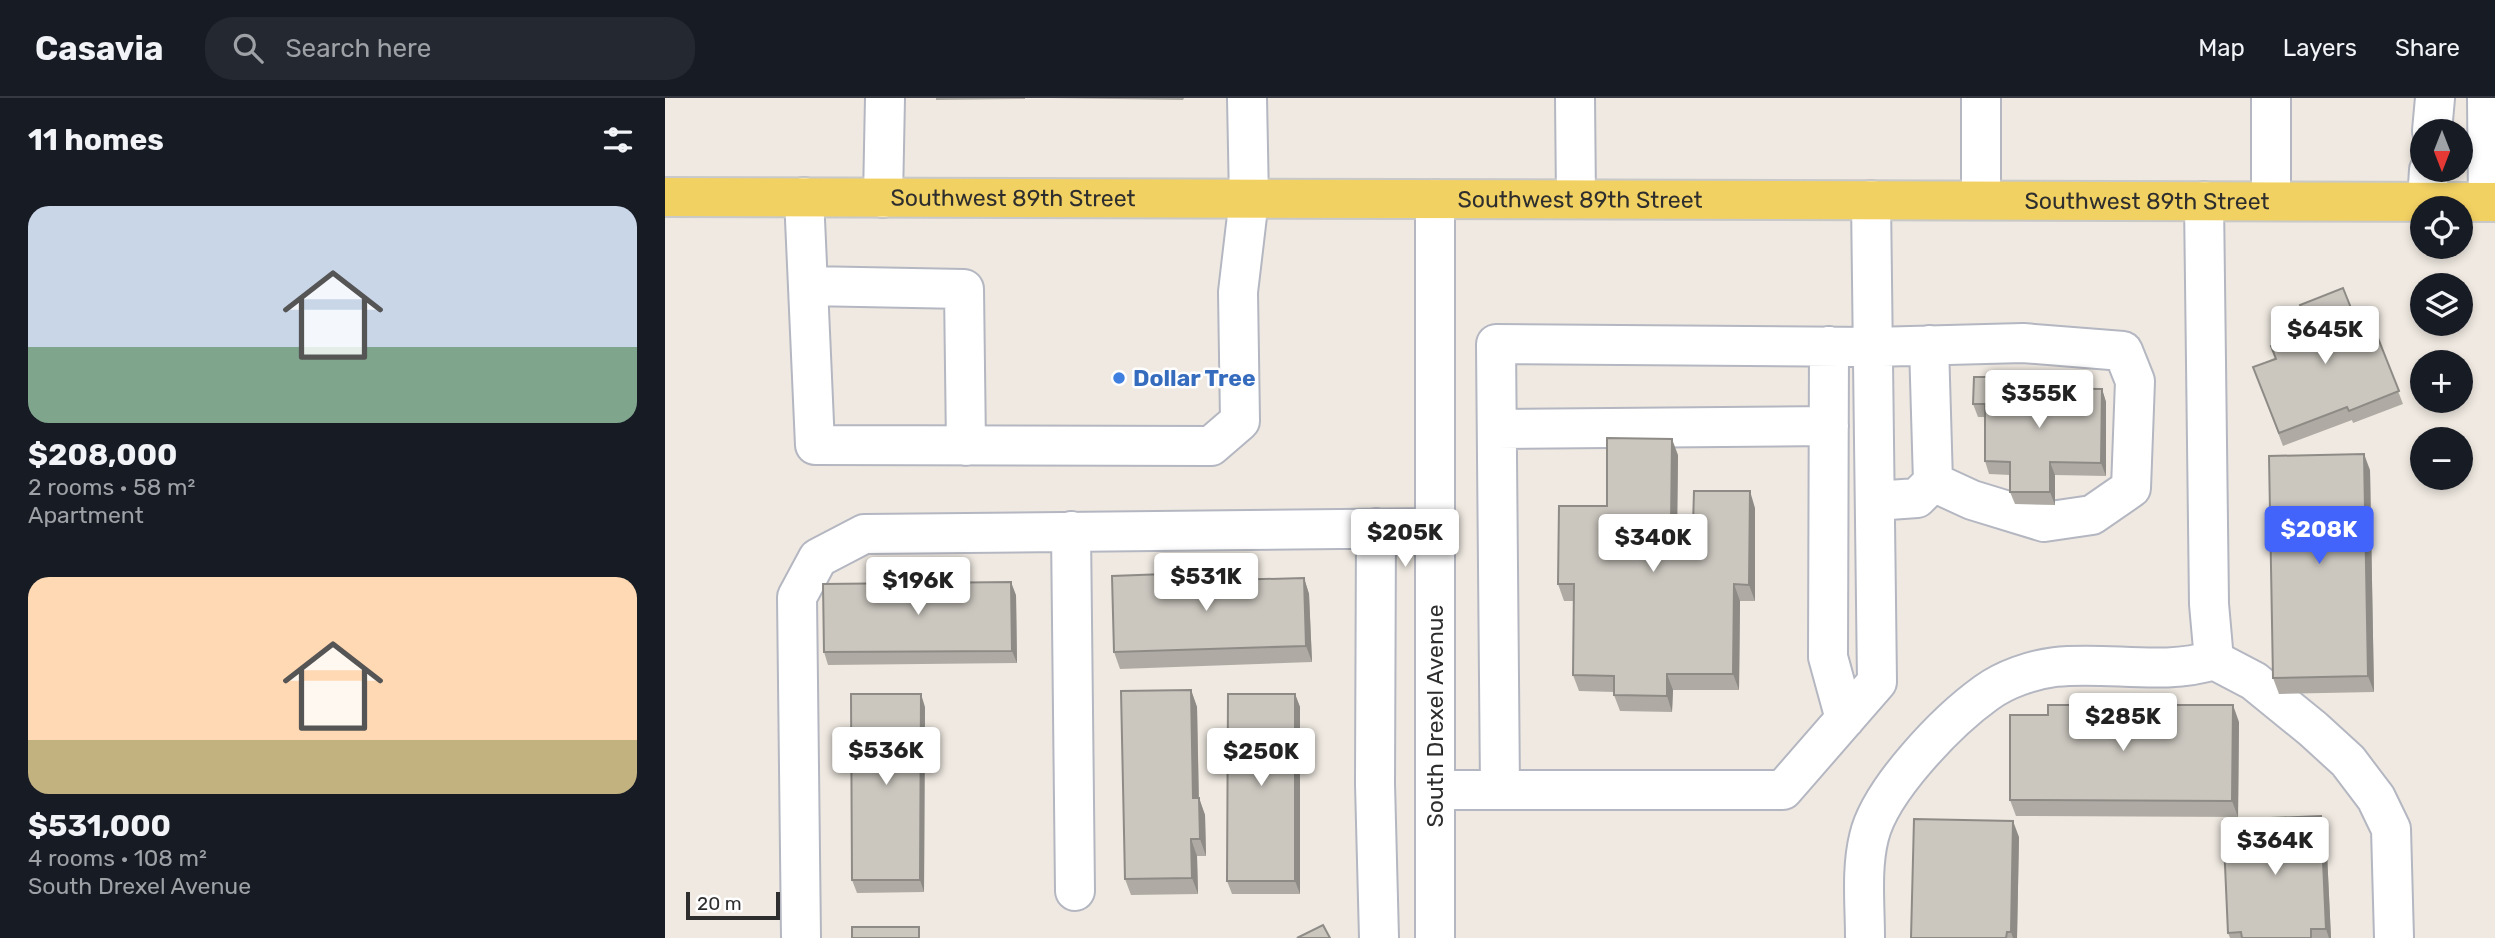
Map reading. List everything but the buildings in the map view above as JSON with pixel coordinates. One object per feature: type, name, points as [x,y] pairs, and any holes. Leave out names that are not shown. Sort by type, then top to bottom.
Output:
[{"type":"main road","name":"Southwest 89th Street","points":[[665,197],[2271,201],[2428,186],[2492,202]]},
{"type":"street","points":[[883,198],[885,98]]},
{"type":"street","points":[[804,197],[815,445],[1211,446],[1240,421],[1238,292],[1249,199],[1247,98]]},
{"type":"street","points":[[1575,98],[1576,200]]},
{"type":"street","points":[[1981,98],[1981,201]]},
{"type":"street","points":[[2271,98],[2271,201]]},
{"type":"street","points":[[2433,119],[2435,98]]},
{"type":"street","points":[[2487,98],[2492,202]]},
{"type":"street","name":"South Drexel Avenue","points":[[1434,200],[1435,938]]},
{"type":"street","points":[[1435,790],[1783,790],[1877,682],[1871,201]]},
{"type":"street","points":[[2204,201],[2209,590],[2214,660]]},
{"type":"street","points":[[808,286],[964,289],[966,446]]},
{"type":"street","points":[[1500,790],[1496,344],[1873,347],[2023,343],[2123,351],[2135,381],[2131,488],[2092,515],[2044,522],[1972,500],[1933,482]]},
{"type":"street","points":[[1875,501],[1917,498],[1933,482],[1929,345]]},
{"type":"street","points":[[1829,346],[1828,657],[1845,719]]},
{"type":"street","points":[[1497,429],[1829,426]]},
{"type":"street","points":[[1376,528],[1375,785],[1379,938]]},
{"type":"street","points":[[801,938],[797,597],[818,558],[863,534],[1434,528]]},
{"type":"street","points":[[1071,531],[1075,891]]},
{"type":"street","points":[[1865,938],[1864,882],[1869,835],[1883,806],[1906,771],[1946,727],[1986,692],[2014,677],[2055,667],[2192,667],[2214,660],[2255,681],[2313,729],[2348,761],[2376,799],[2391,829],[2394,938]]},
{"type":"place","name":"Dollar Tree","points":[[1119,378]]}]
